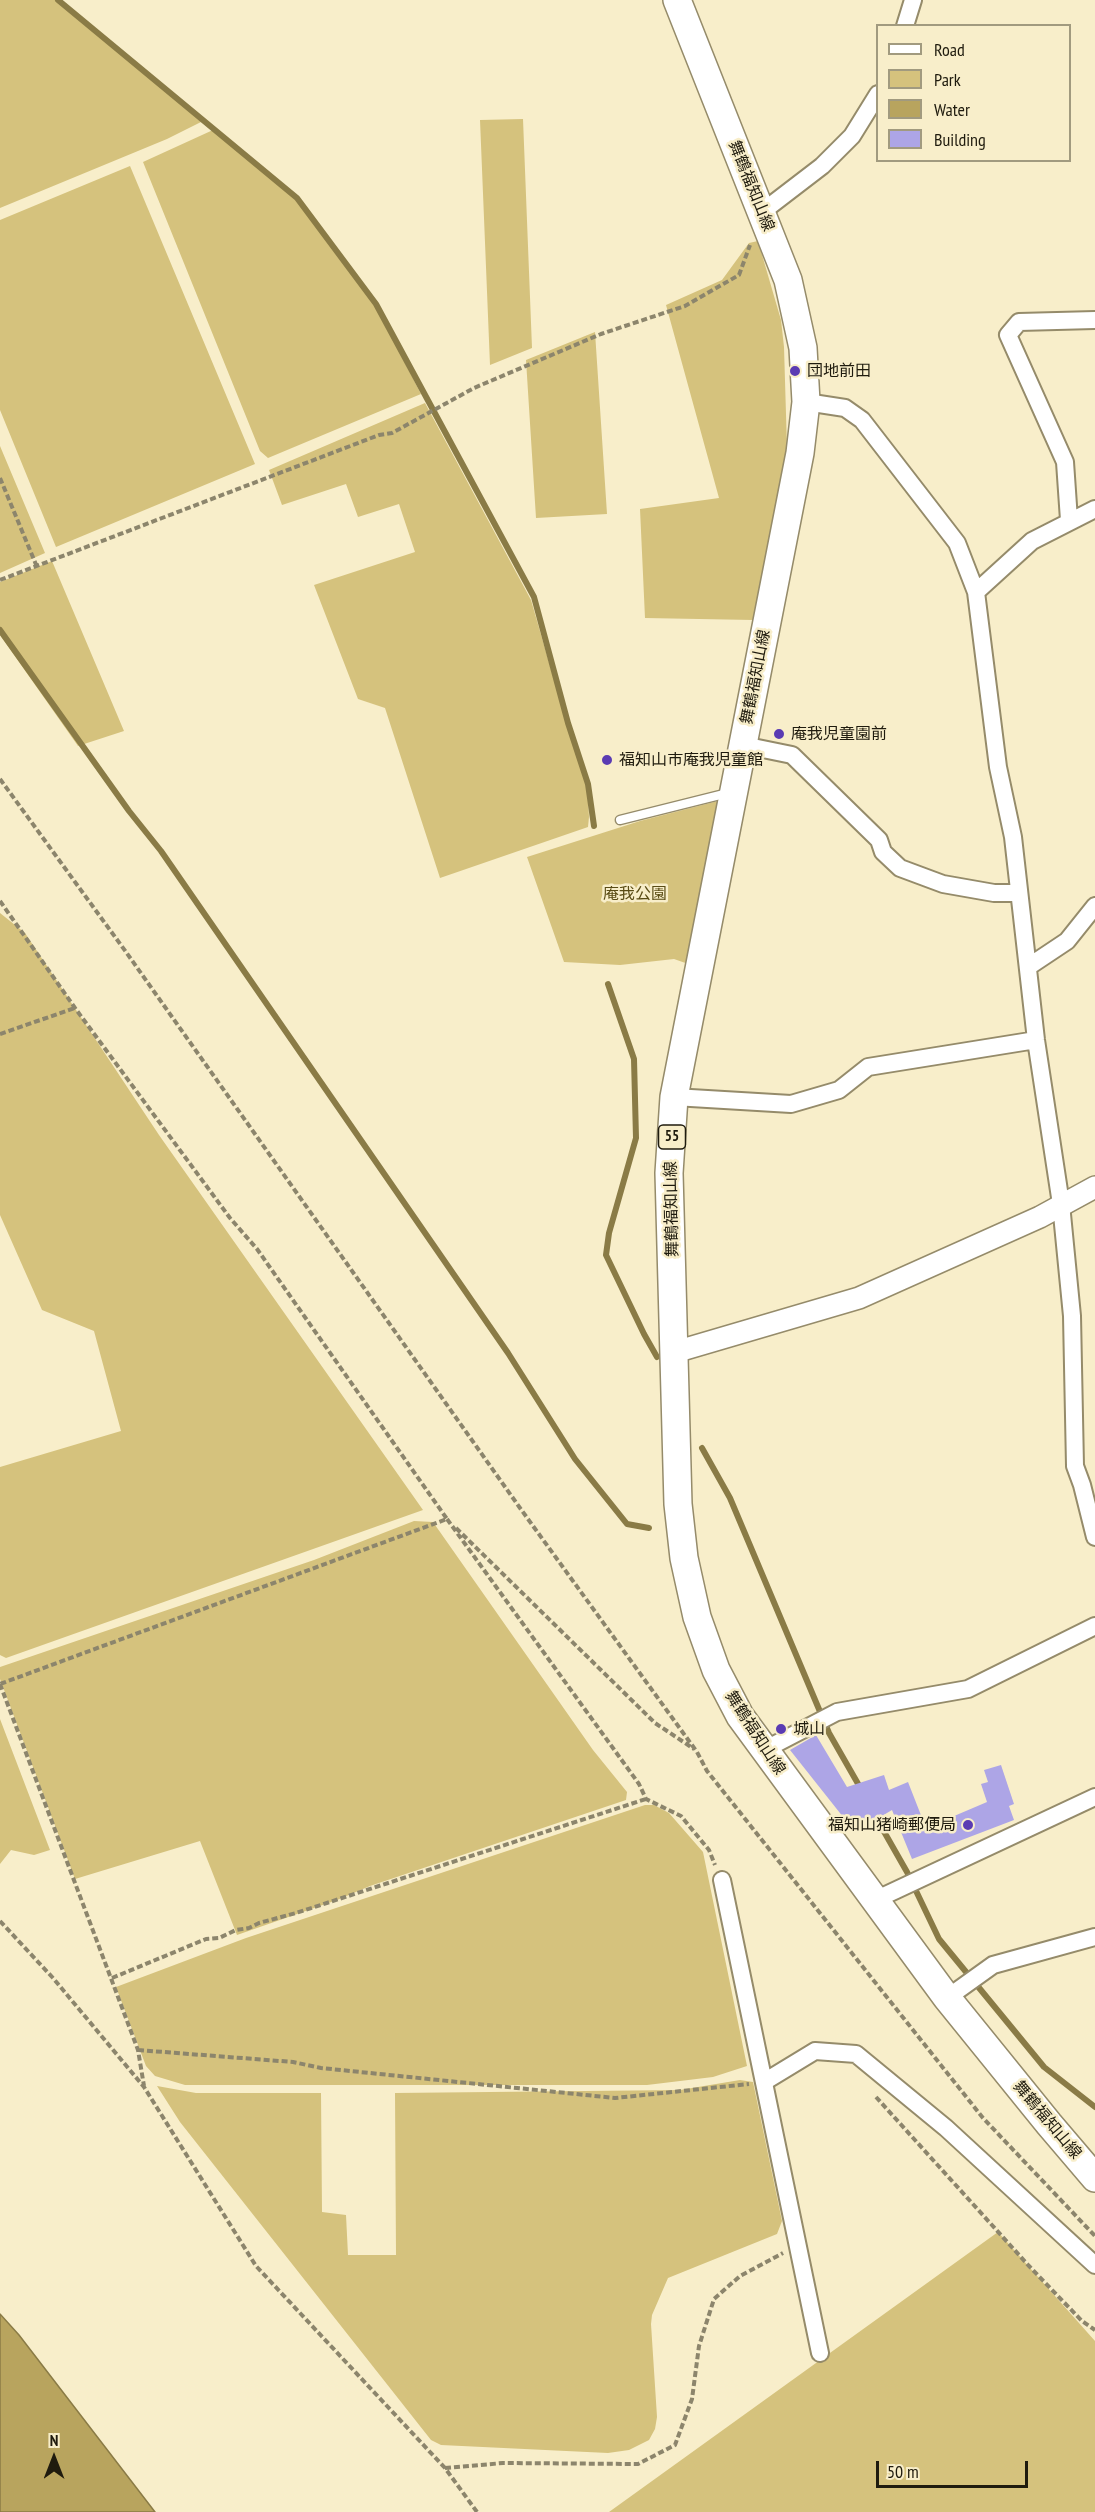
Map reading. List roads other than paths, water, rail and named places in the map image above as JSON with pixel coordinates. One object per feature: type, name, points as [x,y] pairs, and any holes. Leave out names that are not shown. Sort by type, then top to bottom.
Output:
[{"type":"main road","name":"舞鶴福知山線","points":[[676,0],[788,280],[804,348],[806,402],[800,453],[674,1097],[669,1173],[678,1503],[684,1558],[697,1617],[716,1670],[740,1716],[947,1998],[1095,2178]]},
{"type":"street","points":[[905,24],[914,0]]},
{"type":"street","points":[[762,212],[822,166],[852,136],[876,97]]},
{"type":"street","points":[[1069,520],[1065,462],[1008,335],[1019,322],[1095,320]]},
{"type":"street","points":[[806,402],[845,408],[862,420],[957,543],[976,592],[992,724],[1013,837],[1036,1040],[1061,1204],[1072,1316],[1075,1466],[1089,1483],[1095,1538]]},
{"type":"street","points":[[976,592],[1032,540],[1095,509]]},
{"type":"street","points":[[742,744],[792,754],[879,840],[883,852],[900,868],[943,884],[994,892],[1019,893]]},
{"type":"street","points":[[1028,967],[1067,941],[1095,906]]},
{"type":"street","points":[[674,1097],[791,1104],[839,1090],[868,1067],[1036,1040]]},
{"type":"street","points":[[675,1352],[860,1298],[1040,1217],[1095,1187]]},
{"type":"street","points":[[764,1750],[837,1712],[968,1689],[1095,1626]]},
{"type":"street","points":[[875,1900],[1095,1797]]},
{"type":"street","points":[[722,1880],[820,2353]]},
{"type":"street","points":[[947,1998],[993,1965],[1095,1937]]},
{"type":"street","points":[[764,2082],[815,2051],[856,2054],[946,2127],[1095,2265]]},
{"type":"lane","points":[[620,820],[734,792]]},
{"type":"water","points":[[0,2314],[19,2335],[155,2512],[0,2512]]},
{"type":"waterway","points":[[58,0],[297,198],[376,304],[534,597],[568,723],[588,784],[594,826]]},
{"type":"waterway","points":[[0,630],[129,811],[161,851],[508,1353],[575,1459],[627,1524],[649,1528]]},
{"type":"waterway","points":[[608,984],[634,1059],[636,1138],[609,1233],[606,1255],[657,1357]]},
{"type":"waterway","points":[[702,1448],[730,1498],[829,1733],[861,1789]]},
{"type":"waterway","points":[[874,1814],[907,1872],[939,1939],[1044,2067],[1095,2107]]},
{"type":"place","name":"団地前田","points":[[795,371]]},
{"type":"place","name":"庵我児童園前","points":[[779,734]]},
{"type":"place","name":"福知山市庵我児童館","points":[[607,760]]},
{"type":"place","name":"城山","points":[[781,1729]]},
{"type":"place","name":"福知山猪崎郵便局","points":[[968,1825]]},
{"type":"park label","name":"庵我公園","points":[[635,894]]}]
